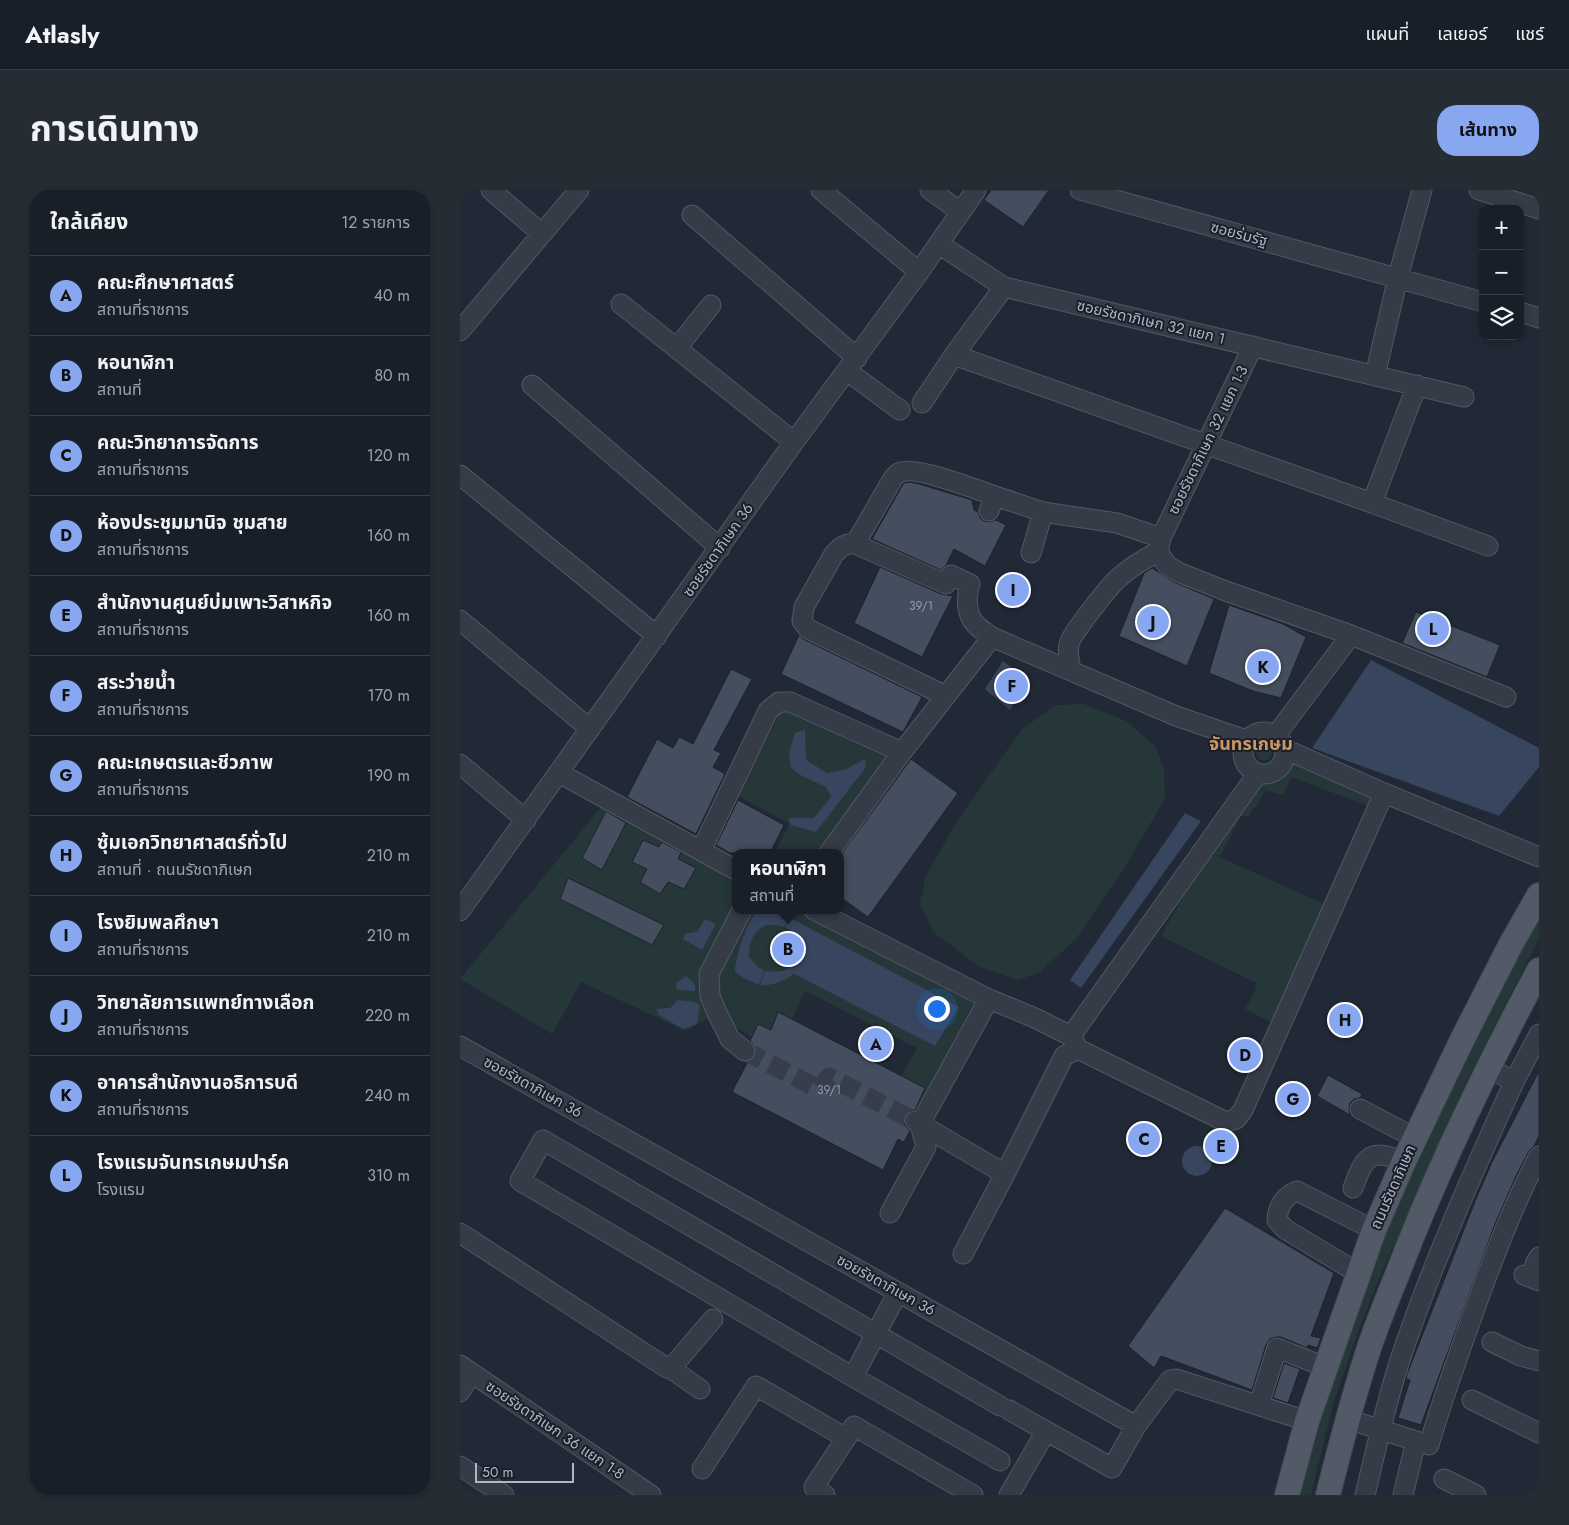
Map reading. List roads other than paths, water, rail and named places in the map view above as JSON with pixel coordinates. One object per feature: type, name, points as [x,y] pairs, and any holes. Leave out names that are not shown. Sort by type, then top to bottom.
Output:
[{"type":"main road","name":"ถนนรัชดาภิเษก","points":[[1287,1495],[1307,1421],[1374,1230],[1404,1161],[1462,1040],[1506,952],[1539,896]]},
{"type":"main road","points":[[1328,1495],[1347,1419],[1372,1340],[1408,1246],[1450,1148],[1488,1067],[1539,970]]},
{"type":"street","points":[[491,190],[542,234]]},
{"type":"street","points":[[460,331],[579,190]]},
{"type":"street","points":[[821,190],[919,272]]},
{"type":"street","points":[[930,190],[961,212]]},
{"type":"street","name":"ซอยรัชดาภิเษก 36","points":[[460,910],[976,190]]},
{"type":"street","name":"ซอยร่มรัฐ","points":[[1080,190],[1479,301]]},
{"type":"street","points":[[1375,376],[1398,277],[1422,190]]},
{"type":"street","points":[[1479,190],[1539,209]]},
{"type":"street","points":[[692,214],[900,410]]},
{"type":"street","name":"ซอยรัชดาภิเษก 32 แยก 1","points":[[938,244],[1004,287],[1464,397]]},
{"type":"street","points":[[922,403],[954,355],[1004,287]]},
{"type":"street","points":[[622,304],[794,442]]},
{"type":"street","points":[[677,348],[711,305]]},
{"type":"street","points":[[1524,313],[1539,318]]},
{"type":"street","name":"ซอยรัชดาภิเษก 32 แยก 1-3","points":[[1161,542],[1254,346]]},
{"type":"street","points":[[954,355],[1488,546]]},
{"type":"street","points":[[1372,503],[1417,385]]},
{"type":"street","points":[[532,386],[720,548]]},
{"type":"street","points":[[855,544],[892,480],[900,472],[908,471],[944,478],[992,504],[1117,523],[1161,542]]},
{"type":"street","points":[[460,474],[657,636]]},
{"type":"street","points":[[1031,553],[1043,512]]},
{"type":"street","points":[[1161,542],[1167,565],[1178,572],[1350,635],[1506,697]]},
{"type":"street","points":[[1071,671],[1068,653],[1070,642],[1076,631],[1115,581],[1161,542]]},
{"type":"street","points":[[946,696],[808,629],[802,621],[804,607],[834,554],[842,547],[848,544],[855,544],[946,584],[951,575],[970,584],[967,595],[968,607],[974,623],[992,637],[1176,716],[1246,740]]},
{"type":"street","points":[[460,620],[590,729]]},
{"type":"street","points":[[1350,635],[1281,742],[1283,763],[1278,769],[1265,774],[1252,770],[1244,759],[1243,746],[1246,740],[1257,732],[1263,731],[1281,742],[1384,793],[1539,857]]},
{"type":"street","points":[[832,849],[902,752],[992,637]]},
{"type":"street","points":[[701,851],[768,711],[779,702],[790,702],[902,752]]},
{"type":"street","points":[[460,764],[526,820]]},
{"type":"street","points":[[559,773],[732,868]]},
{"type":"street","points":[[963,1254],[1064,1056],[1258,773]]},
{"type":"street","points":[[822,914],[989,999],[1035,1018],[1075,1042],[1226,1122],[1236,1119],[1242,1110],[1384,793]]},
{"type":"street","points":[[740,914],[709,974],[710,996],[717,1013],[730,1039],[745,1051]]},
{"type":"street","points":[[917,1123],[989,999]]},
{"type":"street","points":[[1365,1495],[1380,1429],[1405,1347],[1431,1277],[1467,1186],[1514,1082],[1539,1034]]},
{"type":"street","name":"ซอยรัชดาภิเษก 36","points":[[460,1046],[1136,1426]]},
{"type":"street","points":[[1488,1067],[1514,1082]]},
{"type":"street","points":[[1360,1109],[1415,1138]]},
{"type":"street","points":[[917,1123],[1005,1174]]},
{"type":"street","points":[[890,1212],[926,1147],[917,1123]]},
{"type":"street","points":[[1000,1461],[853,1377],[520,1181],[543,1140],[875,1334],[1112,1468],[1136,1426],[1170,1380],[1176,1379],[1307,1421]]},
{"type":"street","points":[[1353,1188],[1364,1163],[1370,1157],[1379,1155],[1404,1161]]},
{"type":"street","points":[[1347,1419],[1428,1445],[1446,1386],[1494,1255],[1510,1215],[1539,1156]]},
{"type":"street","points":[[1358,1273],[1285,1229],[1277,1220],[1278,1211],[1287,1195],[1297,1191],[1374,1230]]},
{"type":"street","points":[[460,1233],[700,1389]]},
{"type":"street","points":[[853,1377],[898,1292]]},
{"type":"street","points":[[670,1368],[713,1319]]},
{"type":"street","points":[[1492,1342],[1521,1356],[1539,1361]]},
{"type":"street","points":[[1259,1405],[1277,1348],[1325,1367]]},
{"type":"street","points":[[460,1392],[466,1369]]},
{"type":"street","name":"ซอยรัชดาภิเษก 36 แยก 1-8","points":[[466,1369],[651,1495]]},
{"type":"street","points":[[702,1469],[756,1386],[846,1438]]},
{"type":"street","points":[[1472,1400],[1539,1433]]},
{"type":"street","points":[[825,1495],[814,1487],[854,1426],[973,1495]]},
{"type":"street","points":[[1009,1495],[1046,1431]]},
{"type":"street","points":[[1403,1495],[1416,1441]]},
{"type":"street","points":[[460,1466],[504,1495]]},
{"type":"street","points":[[1444,1479],[1476,1495]]},
{"type":"water","points":[[1371,660],[1539,748],[1539,767],[1499,816],[1312,748]]},
{"type":"water","points":[[1003,661],[1027,680],[1010,710],[985,689]]},
{"type":"water","points":[[805,730],[806,760],[827,773],[844,770],[865,759],[866,767],[816,832],[790,825],[789,818],[814,818],[831,797],[826,787],[802,776],[791,768],[789,753],[795,733]]},
{"type":"water","points":[[1185,813],[1201,821],[1081,988],[1070,980]]},
{"type":"water","points":[[783,914],[789,917],[784,927],[768,925],[762,927],[751,941],[749,957],[764,971],[759,985],[742,977],[735,971],[737,957],[753,915]]},
{"type":"water","points":[[790,918],[959,1007],[935,1046],[794,974],[770,985],[760,985],[765,971],[785,970],[791,966],[797,955],[797,942],[785,927]]},
{"type":"water","points":[[705,919],[716,924],[702,950],[683,939],[685,934],[697,932]]},
{"type":"water","points":[[686,976],[695,984],[695,991],[677,990],[676,983]]},
{"type":"water","points":[[678,1000],[695,1002],[700,1005],[697,1024],[683,1029],[659,1015],[656,1009],[670,1008]]},
{"type":"water","points":[[1197,1146],[1208,1150],[1212,1161],[1208,1172],[1197,1176],[1186,1172],[1182,1161],[1186,1150]]},
{"type":"tunnel","points":[[745,1051],[819,1089],[829,1077],[915,1121]]},
{"type":"place","name":"โรงยิมพลศึกษา","points":[[1013,590]]},
{"type":"place","name":"วิทยาลัยการแพทย์ทางเลือก","points":[[1153,622]]},
{"type":"place","name":"โรงแรมจันทรเกษมปาร์ค","points":[[1433,629]]},
{"type":"place","name":"อาคารสำนักงานอธิการบดี","points":[[1263,667]]},
{"type":"place","name":"สระว่ายน้ำ","points":[[1012,686]]},
{"type":"place","name":"หอนาฬิกา","points":[[788,949]]},
{"type":"place","name":"ซุ้มเอกวิทยาศาสตร์ทั่วไป","points":[[1345,1020]]},
{"type":"place","name":"คณะศึกษาศาสตร์","points":[[876,1044]]},
{"type":"place","name":"ห้องประชุมมานิจ ชุมสาย","points":[[1245,1055]]},
{"type":"place","name":"คณะเกษตรและชีวภาพ","points":[[1293,1099]]},
{"type":"place","name":"คณะวิทยาการจัดการ","points":[[1144,1139]]},
{"type":"place","name":"สำนักงานศูนย์บ่มเพาะวิสาหกิจ","points":[[1221,1146]]},
{"type":"district","name":"จันทรเกษม","points":[[1251,744]]}]
